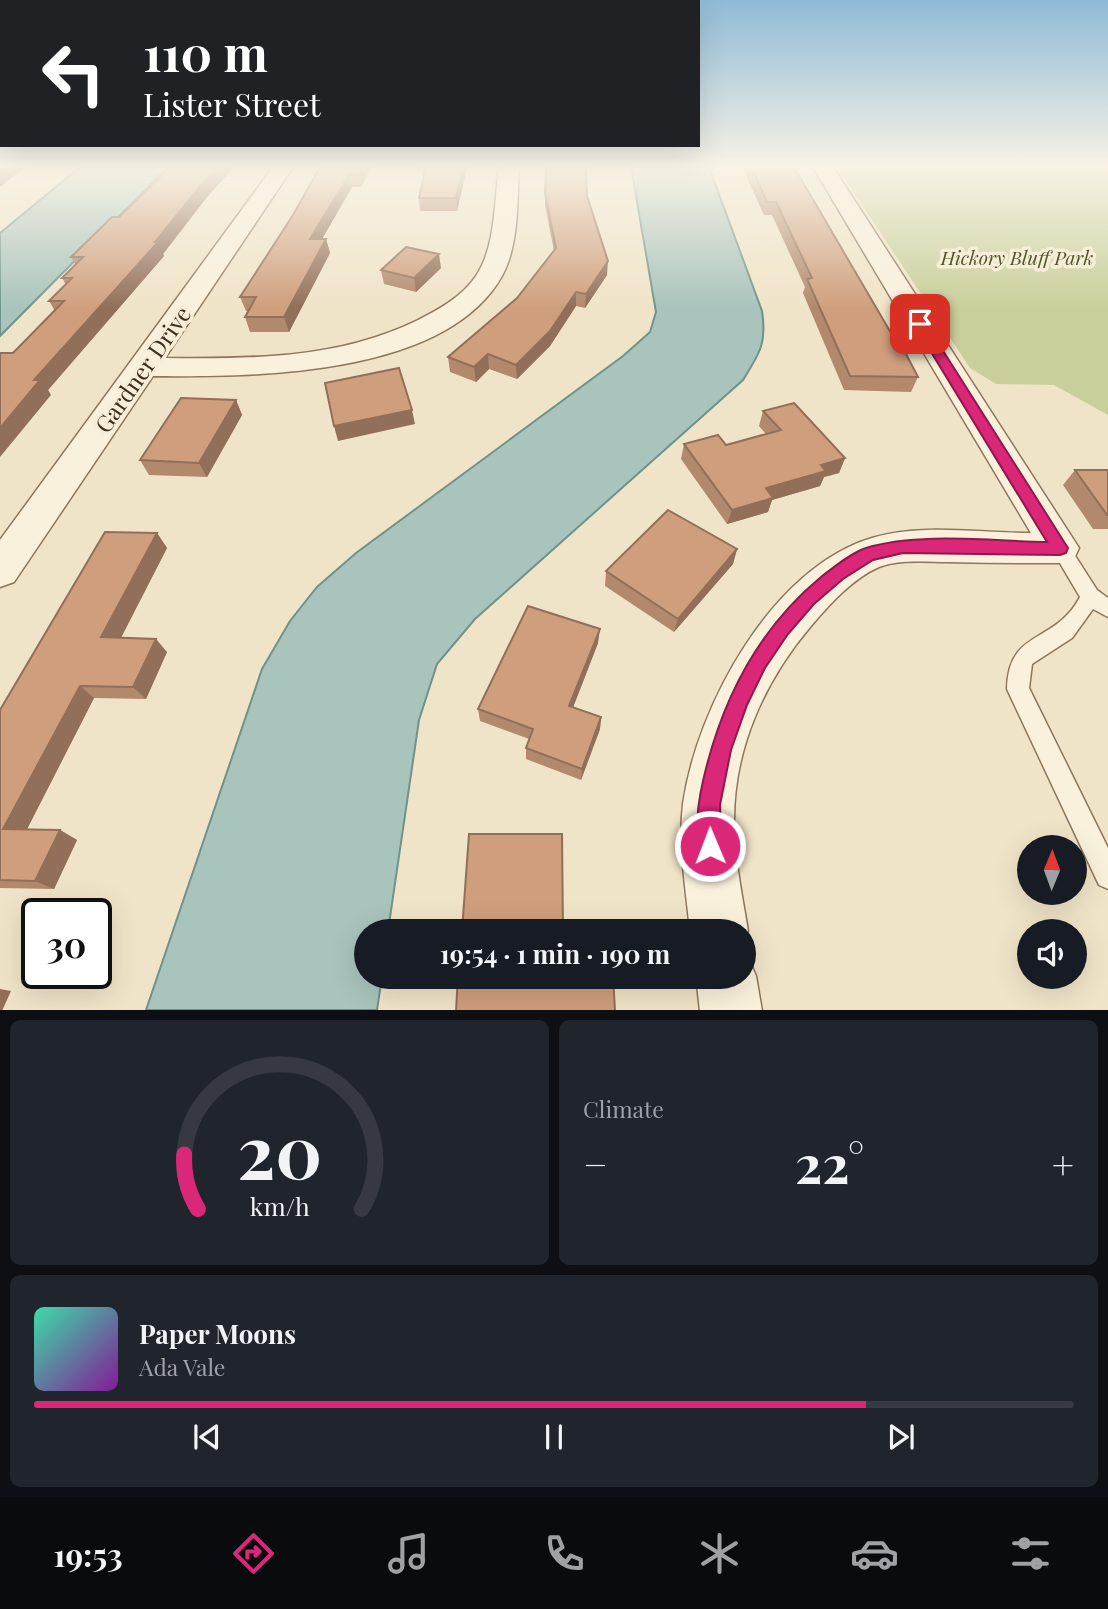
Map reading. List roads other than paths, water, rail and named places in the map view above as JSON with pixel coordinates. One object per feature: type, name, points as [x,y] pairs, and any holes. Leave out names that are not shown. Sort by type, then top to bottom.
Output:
[{"type":"street","name":"Gardner Drive","points":[[0,571],[251,214]]},
{"type":"street","points":[[143,367],[285,367],[360,353],[424,329],[469,299],[484,284],[498,253],[503,214]]},
{"type":"street","points":[[851,214],[1060,548]]},
{"type":"street","points":[[717,919],[710,867],[709,805],[721,750],[738,702],[758,662],[782,628],[808,599],[837,574],[868,554],[903,547],[1060,548]]},
{"type":"street","points":[[728,989],[731,1010]]},
{"type":"lane","points":[[1060,548],[1099,603],[1085,609],[1066,631],[1028,651],[1020,662],[1018,689],[1108,876]]},
{"type":"water","points":[[23,214],[121,214],[0,336],[0,233]]},
{"type":"water","points":[[639,214],[726,214],[762,311],[764,331],[761,347],[743,380],[475,619],[437,664],[419,720],[390,919],[354,919],[354,989],[380,989],[377,1010],[146,1010],[262,669],[290,621],[317,587],[356,553],[623,356],[650,332],[656,312]]},
{"type":"park label","name":"Hickory Bluff Park","points":[[1017,257]]}]
